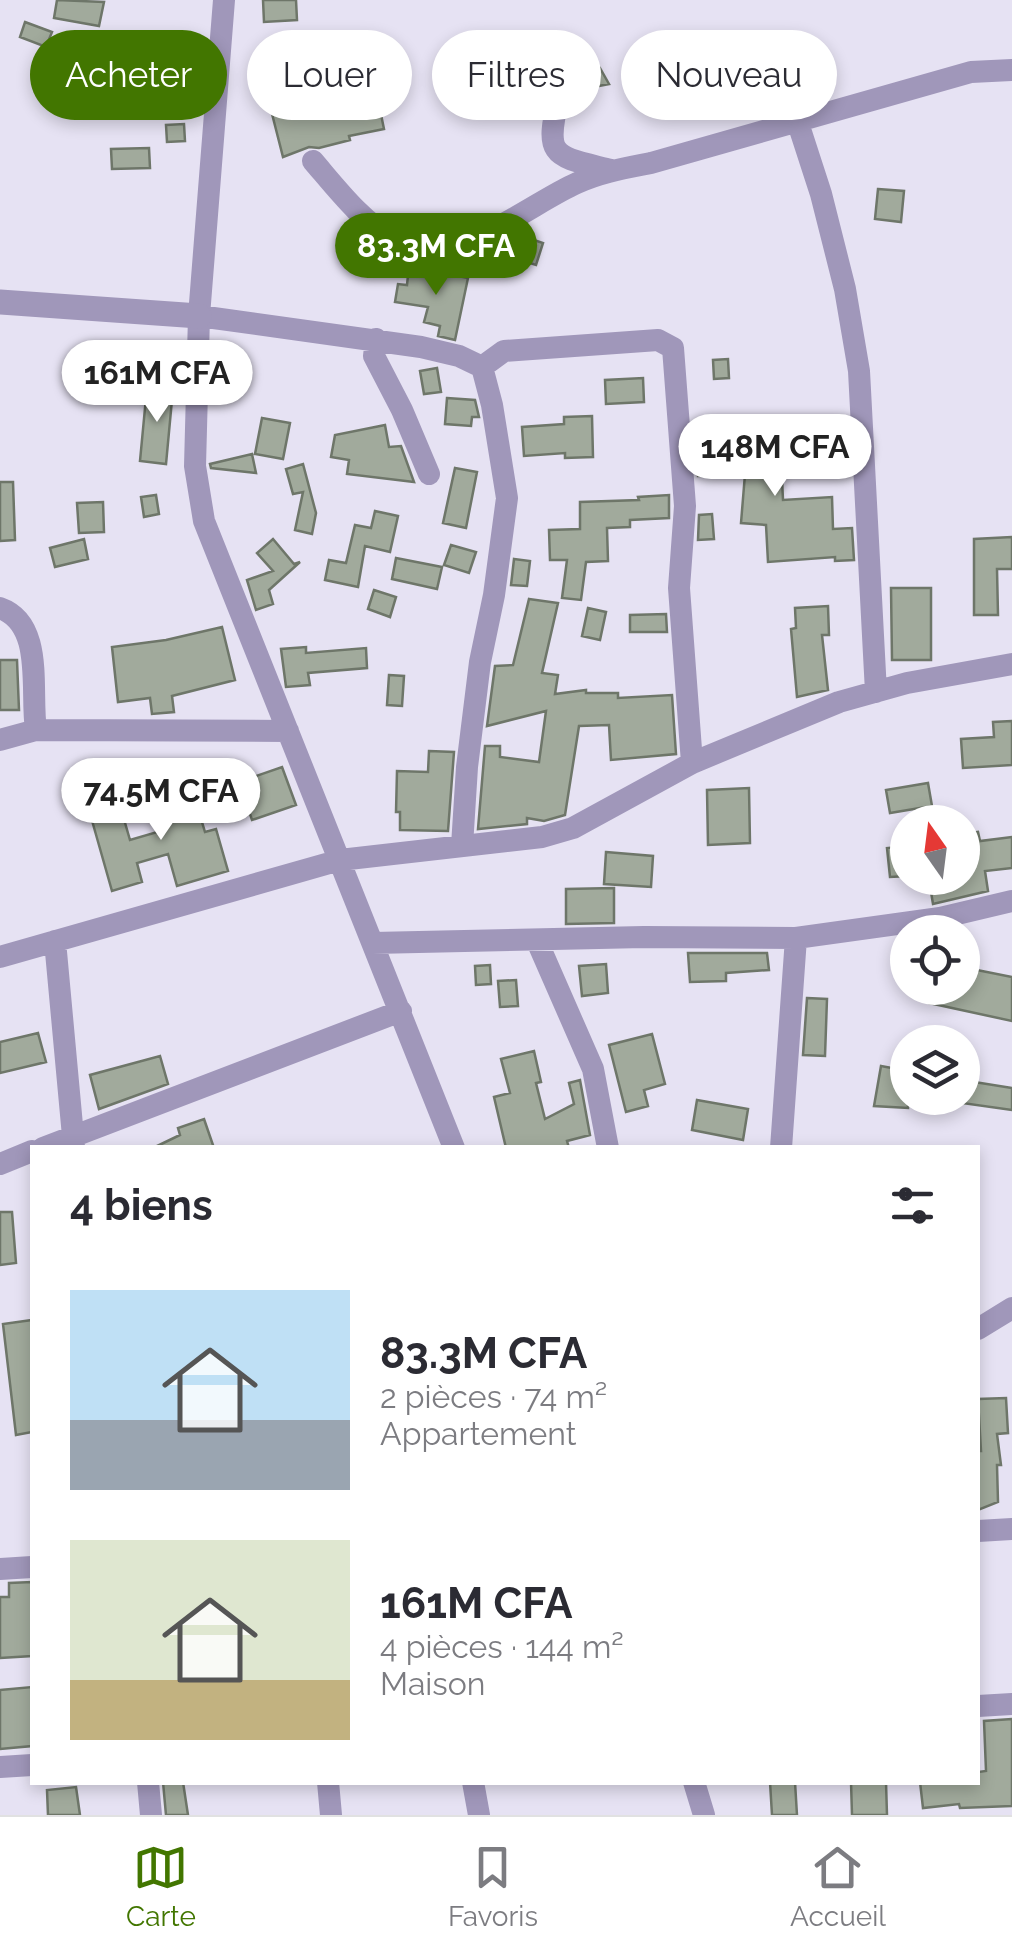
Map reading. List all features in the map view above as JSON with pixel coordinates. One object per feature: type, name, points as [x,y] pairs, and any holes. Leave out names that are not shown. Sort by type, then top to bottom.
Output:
[{"type":"street","points":[[224,0],[198,316],[195,466],[204,521],[453,1145]]},
{"type":"street","points":[[837,109],[971,72],[1012,70]]},
{"type":"street","points":[[553,120],[550,131],[555,151],[563,158],[611,170]]},
{"type":"street","points":[[313,161],[351,205],[396,240],[421,249],[472,238],[575,184],[611,170],[651,163],[797,120],[821,194],[844,289],[858,371],[876,692]]},
{"type":"street","points":[[0,302],[198,316],[376,340],[460,356],[482,367],[507,498],[480,662],[462,846]]},
{"type":"street","points":[[376,340],[374,356],[429,474]]},
{"type":"street","points":[[482,367],[504,352],[658,340],[674,348],[684,506],[679,588],[692,764]]},
{"type":"street","points":[[0,608],[13,613],[26,630],[31,647],[36,730]]},
{"type":"street","points":[[0,957],[340,860],[542,837],[573,828],[692,764],[838,702],[1012,664]]},
{"type":"street","points":[[0,740],[36,730],[288,730]]},
{"type":"street","points":[[373,943],[796,938],[940,918],[1012,901]]},
{"type":"street","points":[[781,1145],[796,938]]},
{"type":"street","points":[[55,941],[73,1142],[401,1011]]},
{"type":"street","points":[[537,941],[593,1069],[607,1145]]},
{"type":"street","points":[[0,1164],[30,1153]]},
{"type":"street","points":[[980,1328],[1012,1308]]},
{"type":"street","points":[[980,1531],[1012,1529]]},
{"type":"street","points":[[0,1569],[30,1567]]},
{"type":"street","points":[[980,1706],[1012,1704]]},
{"type":"street","points":[[0,1767],[30,1766]]},
{"type":"street","points":[[148,1785],[151,1815]]},
{"type":"street","points":[[328,1785],[331,1815]]},
{"type":"street","points":[[473,1785],[479,1815]]},
{"type":"street","points":[[695,1785],[704,1815]]},
{"type":"building","points":[[57,0],[104,2],[99,26],[54,18]]},
{"type":"building","points":[[263,0],[296,0],[297,20],[264,22]]},
{"type":"building","points":[[25,22],[47,30],[30,30],[30,41],[20,37]]},
{"type":"building","points":[[601,70],[609,84],[601,86]]},
{"type":"building","points":[[274,120],[382,120],[384,129],[283,157]]},
{"type":"building","points":[[184,124],[185,141],[167,142],[166,125]]},
{"type":"building","points":[[149,148],[150,168],[112,169],[111,149]]},
{"type":"building","points":[[878,189],[904,191],[901,222],[875,219]]},
{"type":"building","points":[[525,237],[543,243],[536,265],[514,258],[486,261],[484,250],[506,239]]},
{"type":"building","points":[[409,266],[468,278],[455,340],[438,336],[440,326],[424,322],[428,307],[395,302],[398,284],[407,285]]},
{"type":"building","points":[[728,359],[729,378],[714,379],[713,360]]},
{"type":"building","points":[[437,368],[441,392],[424,394],[420,371]]},
{"type":"building","points":[[643,378],[644,402],[606,404],[605,380]]},
{"type":"building","points":[[147,387],[173,389],[166,464],[140,461]]},
{"type":"building","points":[[447,398],[475,400],[479,417],[472,417],[471,426],[445,424]]},
{"type":"building","points":[[592,416],[593,457],[565,458],[565,453],[524,456],[522,427],[564,424],[564,417]]},
{"type":"building","points":[[262,418],[290,423],[283,459],[255,454]]},
{"type":"building","points":[[385,425],[389,447],[401,446],[414,482],[347,474],[349,460],[331,457],[335,435]]},
{"type":"building","points":[[780,434],[783,500],[832,497],[833,529],[852,528],[854,560],[835,561],[835,557],[768,562],[766,525],[741,523],[745,474],[698,476],[695,438]]},
{"type":"building","points":[[252,454],[256,473],[211,468],[210,464]]},
{"type":"building","points":[[303,464],[316,513],[312,534],[295,530],[303,492],[293,494],[286,469]]},
{"type":"building","points":[[455,468],[477,472],[466,528],[443,523]]},
{"type":"building","points":[[0,482],[13,482],[15,540],[0,541]]},
{"type":"building","points":[[156,495],[159,514],[144,517],[141,497]]},
{"type":"building","points":[[669,495],[669,518],[630,520],[630,527],[607,528],[608,561],[586,562],[581,600],[562,598],[567,560],[550,560],[549,530],[580,529],[580,502]]},
{"type":"building","points":[[103,502],[104,532],[79,533],[77,503]]},
{"type":"building","points":[[375,511],[398,516],[390,552],[365,546],[358,587],[325,580],[329,560],[346,563],[355,525],[371,528]]},
{"type":"building","points":[[712,514],[714,539],[698,540],[699,515]]},
{"type":"building","points":[[1012,537],[1012,569],[997,569],[998,615],[974,615],[974,539]]},
{"type":"building","points":[[84,539],[88,559],[55,567],[50,548]]},
{"type":"building","points":[[273,539],[294,564],[300,562],[269,590],[273,604],[256,610],[247,580],[273,571],[257,553]]},
{"type":"building","points":[[451,545],[476,552],[469,573],[444,565]]},
{"type":"building","points":[[396,558],[442,567],[437,589],[392,579]]},
{"type":"building","points":[[514,559],[530,561],[527,586],[511,585]]},
{"type":"building","points":[[891,588],[931,588],[931,660],[892,660]]},
{"type":"building","points":[[374,590],[396,597],[390,617],[368,609]]},
{"type":"building","points":[[529,599],[558,603],[542,673],[558,675],[555,694],[586,690],[618,693],[618,698],[672,695],[676,754],[611,760],[609,725],[579,726],[565,815],[544,821],[527,818],[527,824],[478,829],[485,746],[500,746],[500,757],[539,762],[546,711],[487,726],[495,666],[513,665]]},
{"type":"building","points":[[828,606],[829,635],[822,635],[828,690],[797,697],[791,629],[796,628],[795,608]]},
{"type":"building","points":[[588,608],[606,612],[600,640],[582,636]]},
{"type":"building","points":[[666,614],[667,632],[630,632],[630,615]]},
{"type":"building","points":[[222,627],[235,680],[172,696],[174,712],[152,714],[150,698],[118,702],[112,647]]},
{"type":"building","points":[[306,647],[306,653],[366,648],[367,668],[308,673],[310,685],[286,687],[281,649]]},
{"type":"building","points":[[0,660],[17,660],[19,710],[0,710]]},
{"type":"building","points":[[389,675],[404,676],[402,706],[387,705]]},
{"type":"building","points":[[1012,721],[1012,765],[963,768],[961,739],[994,737],[993,722]]},
{"type":"building","points":[[429,751],[454,752],[448,831],[400,830],[400,812],[396,812],[397,771],[428,772]]},
{"type":"building","points":[[282,767],[296,805],[252,820],[239,782]]},
{"type":"building","points":[[928,783],[932,805],[890,805],[890,813],[886,790]]},
{"type":"building","points":[[749,788],[750,843],[708,845],[707,790]]},
{"type":"building","points":[[192,789],[205,832],[216,829],[228,871],[177,886],[168,854],[137,863],[142,882],[112,891],[91,817],[121,809],[130,840],[161,831],[152,801]]},
{"type":"building","points":[[1012,837],[1012,868],[985,871],[988,891],[980,893],[980,841]]},
{"type":"building","points":[[606,852],[653,856],[651,887],[604,884]]},
{"type":"building","points":[[614,888],[614,923],[566,924],[566,889]]},
{"type":"building","points":[[932,895],[971,895],[933,904]]},
{"type":"building","points":[[688,953],[767,953],[769,970],[726,973],[726,981],[690,982]]},
{"type":"building","points":[[606,964],[608,993],[582,996],[579,966]]},
{"type":"building","points":[[490,965],[491,984],[476,985],[475,966]]},
{"type":"building","points":[[980,971],[1012,977],[1012,1021],[938,1005],[980,1005]]},
{"type":"building","points":[[516,980],[518,1006],[500,1007],[498,981]]},
{"type":"building","points":[[807,998],[827,999],[825,1056],[803,1055]]},
{"type":"building","points":[[38,1033],[46,1062],[0,1073],[0,1042]]},
{"type":"building","points":[[652,1034],[665,1084],[644,1090],[648,1106],[626,1112],[609,1045]]},
{"type":"building","points":[[534,1051],[541,1082],[536,1083],[545,1119],[574,1104],[569,1083],[580,1080],[590,1135],[567,1141],[568,1145],[505,1145],[494,1097],[510,1093],[501,1059]]},
{"type":"building","points":[[160,1056],[168,1084],[99,1109],[90,1075]]},
{"type":"building","points":[[881,1066],[890,1068],[890,1107],[874,1106]]},
{"type":"building","points":[[980,1083],[1012,1088],[1012,1110],[980,1106]]},
{"type":"building","points":[[697,1100],[748,1109],[743,1140],[692,1130]]},
{"type":"building","points":[[204,1119],[213,1145],[159,1145],[180,1135],[178,1128]]},
{"type":"building","points":[[0,1212],[12,1212],[16,1263],[0,1265]]},
{"type":"building","points":[[30,1320],[30,1432],[16,1435],[3,1324]]},
{"type":"building","points":[[1006,1398],[1008,1433],[997,1434],[1001,1465],[997,1465],[998,1502],[980,1509],[981,1451],[980,1399]]},
{"type":"building","points":[[30,1582],[30,1656],[0,1658],[0,1597],[9,1597],[9,1583]]},
{"type":"building","points":[[30,1687],[30,1746],[0,1749],[0,1690]]},
{"type":"building","points":[[1012,1719],[1012,1806],[960,1808],[959,1804],[923,1808],[920,1785],[980,1785],[980,1772],[986,1771],[984,1721]]},
{"type":"building","points":[[163,1785],[183,1785],[188,1815],[166,1815]]},
{"type":"building","points":[[770,1785],[795,1785],[797,1815],[772,1815]]},
{"type":"building","points":[[851,1785],[886,1785],[887,1815],[852,1815]]},
{"type":"building","points":[[76,1787],[80,1815],[48,1815],[47,1790]]}]
